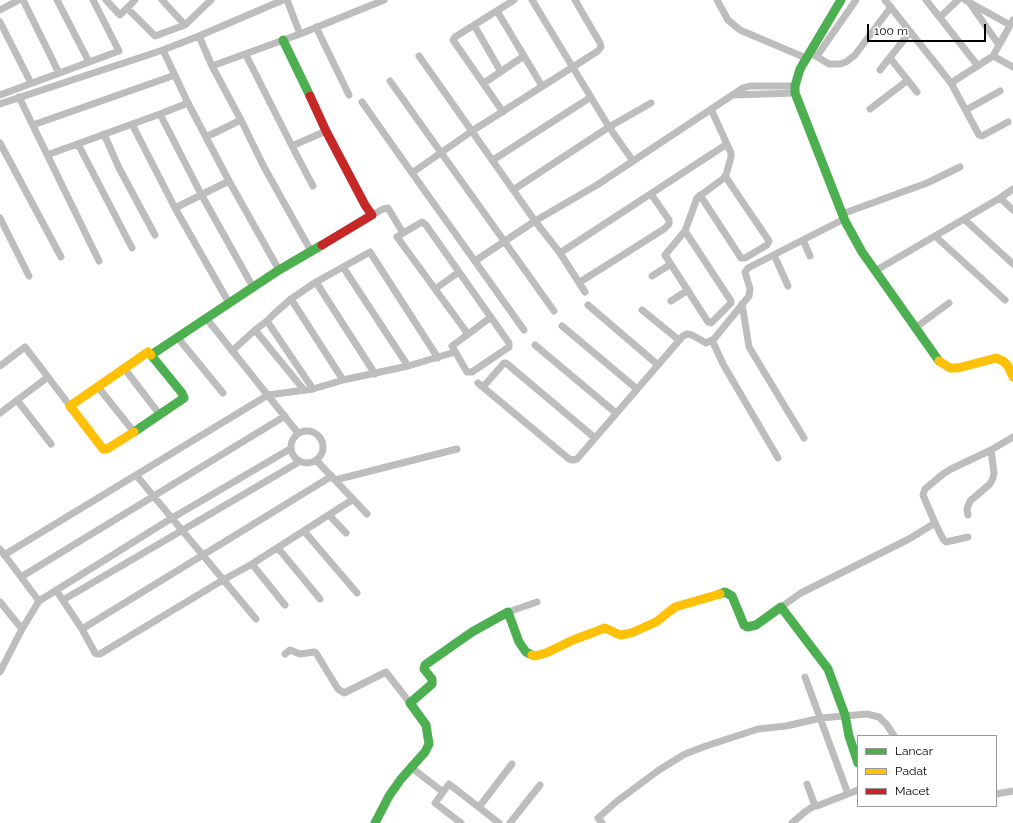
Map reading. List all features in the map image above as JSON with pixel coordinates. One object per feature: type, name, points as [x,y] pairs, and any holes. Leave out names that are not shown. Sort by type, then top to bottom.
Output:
[{"type":"street","points":[[0,10],[19,0]]},
{"type":"street","points":[[23,0],[59,73]]},
{"type":"street","points":[[57,0],[89,62]]},
{"type":"street","points":[[1,93],[119,51],[93,0]]},
{"type":"street","points":[[106,0],[120,15],[135,0]]},
{"type":"street","points":[[162,0],[185,25]]},
{"type":"street","points":[[0,104],[163,50],[283,0]]},
{"type":"street","points":[[287,0],[300,34]]},
{"type":"street","points":[[212,66],[246,55],[384,0]]},
{"type":"street","points":[[503,112],[453,40],[455,37],[514,0]]},
{"type":"street","points":[[532,0],[609,127],[633,161]]},
{"type":"street","points":[[412,173],[472,131],[597,52],[601,47],[600,43],[575,0]]},
{"type":"street","points":[[717,0],[728,20],[740,30],[810,55],[832,65],[850,60],[891,7]]},
{"type":"street","points":[[810,55],[841,0]]},
{"type":"street","points":[[856,0],[800,69],[795,90],[843,216],[862,252],[940,362],[946,366],[958,368],[996,358],[1008,366],[1013,376]]},
{"type":"street","points":[[886,0],[951,83],[978,134],[981,136],[1008,122]]},
{"type":"street","points":[[926,0],[978,66]]},
{"type":"street","points":[[940,17],[958,0]]},
{"type":"street","points":[[127,8],[155,36],[185,25],[208,1]]},
{"type":"street","points":[[951,83],[993,56],[1011,25],[967,1]]},
{"type":"street","points":[[967,1],[999,45]]},
{"type":"street","points":[[497,11],[542,86]]},
{"type":"street","points":[[0,22],[31,83]]},
{"type":"street","points":[[474,25],[500,72]]},
{"type":"street","points":[[316,27],[349,95]]},
{"type":"street","points":[[880,70],[910,32]]},
{"type":"street","points":[[199,36],[212,66],[264,167],[311,251]]},
{"type":"street","points":[[283,40],[326,131],[365,205],[372,215]]},
{"type":"street","points":[[163,50],[188,103],[229,181],[279,270]]},
{"type":"street","points":[[246,55],[313,186]]},
{"type":"street","points":[[419,56],[494,160],[513,190],[560,253],[586,292]]},
{"type":"street","points":[[484,83],[524,56]]},
{"type":"street","points":[[993,56],[1013,67]]},
{"type":"street","points":[[890,58],[917,92]]},
{"type":"street","points":[[33,126],[175,75]]},
{"type":"street","points":[[870,109],[908,80]]},
{"type":"street","points":[[390,81],[442,152],[554,312]]},
{"type":"street","points":[[475,261],[535,220],[596,185],[743,88],[750,86],[795,90]]},
{"type":"street","points":[[966,110],[1000,91]]},
{"type":"street","points":[[19,97],[99,261]]},
{"type":"street","points":[[494,160],[591,97]]},
{"type":"street","points":[[362,102],[524,330]]},
{"type":"street","points":[[513,190],[609,127],[651,102]]},
{"type":"street","points":[[47,155],[188,103]]},
{"type":"street","points":[[685,231],[730,298],[730,303],[712,322],[709,323],[665,254],[685,231],[697,198],[725,176],[731,157],[731,152],[711,109]]},
{"type":"street","points":[[160,114],[201,194],[253,287]]},
{"type":"street","points":[[206,137],[241,120]]},
{"type":"street","points":[[132,124],[175,208],[229,303]]},
{"type":"street","points":[[292,146],[326,131]]},
{"type":"street","points":[[104,134],[119,168],[155,235]]},
{"type":"street","points":[[0,143],[61,257]]},
{"type":"street","points":[[78,144],[132,248]]},
{"type":"street","points":[[560,253],[727,144]]},
{"type":"street","points":[[595,438],[506,363],[504,363],[481,385],[569,459],[577,459],[683,336],[687,334],[692,335],[706,343],[712,340],[749,296],[750,289],[744,272],[748,268],[803,240],[843,216],[927,184],[960,167]]},
{"type":"street","points":[[700,195],[741,258],[746,258],[767,245],[769,241],[725,176]]},
{"type":"street","points":[[175,208],[229,181]]},
{"type":"street","points":[[875,271],[1013,189]]},
{"type":"street","points":[[580,282],[664,229],[669,220],[651,194]]},
{"type":"street","points":[[1000,198],[1013,210]]},
{"type":"street","points":[[151,355],[279,270],[383,209],[388,208],[403,233]]},
{"type":"street","points":[[0,218],[29,276]]},
{"type":"street","points":[[964,219],[1013,264]]},
{"type":"street","points":[[467,335],[465,330],[397,237],[419,223],[424,223],[509,343],[509,347],[472,372],[466,372],[452,346],[491,318]]},
{"type":"street","points":[[934,236],[1005,300]]},
{"type":"street","points":[[803,240],[810,256]]},
{"type":"street","points":[[232,351],[291,299],[316,282],[370,252],[438,358]]},
{"type":"street","points":[[774,255],[788,286]]},
{"type":"street","points":[[652,276],[671,264]]},
{"type":"street","points":[[343,267],[408,366]]},
{"type":"street","points":[[435,289],[459,272]]},
{"type":"street","points":[[316,282],[375,374]]},
{"type":"street","points":[[671,301],[688,290]]},
{"type":"street","points":[[291,299],[343,380]]},
{"type":"street","points":[[915,328],[949,303]]},
{"type":"street","points":[[742,304],[749,347],[804,438]]},
{"type":"street","points":[[588,305],[658,365]]},
{"type":"street","points":[[642,310],[679,340]]},
{"type":"street","points":[[206,318],[298,433]]},
{"type":"street","points":[[267,321],[313,389]]},
{"type":"street","points":[[562,326],[637,389]]},
{"type":"street","points":[[255,330],[304,390]]},
{"type":"street","points":[[178,338],[223,393]]},
{"type":"street","points":[[712,340],[723,364],[778,458]]},
{"type":"street","points":[[535,345],[616,414]]},
{"type":"street","points":[[0,366],[25,347],[70,406],[103,449],[108,448],[160,415],[183,399],[184,396],[148,352],[70,406]]},
{"type":"street","points":[[39,601],[2,552],[136,475],[268,395],[313,389],[343,380],[408,366],[455,352]]},
{"type":"street","points":[[124,368],[160,415]]},
{"type":"street","points":[[0,413],[48,377]]},
{"type":"street","points":[[98,387],[134,432]]},
{"type":"street","points":[[17,400],[51,444]]},
{"type":"street","points":[[21,577],[285,416]]},
{"type":"street","points":[[63,600],[299,462],[307,463],[316,460],[320,456],[323,448],[322,441],[317,434],[310,431],[302,431],[294,437],[291,442],[290,449],[293,456],[299,462]]},
{"type":"street","points":[[968,537],[946,542],[943,539],[923,495],[925,489],[951,469],[1013,438]]},
{"type":"street","points":[[82,629],[333,478],[457,448]]},
{"type":"street","points":[[0,672],[22,629],[39,601],[172,519],[290,449]]},
{"type":"street","points":[[968,515],[970,501],[990,484],[993,478],[994,466],[991,450]]},
{"type":"street","points":[[316,460],[352,500],[367,514]]},
{"type":"street","points":[[136,475],[256,619]]},
{"type":"street","points":[[56,590],[82,629],[95,653],[100,654],[252,564],[352,500]]},
{"type":"street","points":[[329,515],[346,533]]},
{"type":"street","points":[[508,612],[520,642],[526,652],[535,656],[546,653],[581,636],[605,628],[620,635],[631,633],[656,622],[675,607],[725,592],[732,596],[744,624],[747,627],[756,625],[801,593],[909,539],[935,523]]},
{"type":"street","points":[[304,531],[357,593]]},
{"type":"street","points":[[278,548],[320,599]]},
{"type":"street","points":[[252,564],[285,605]]},
{"type":"street","points":[[0,602],[22,629]]},
{"type":"street","points":[[410,703],[432,684],[432,679],[424,669],[426,664],[472,632],[508,612],[537,602]]},
{"type":"street","points":[[781,607],[828,669],[845,715],[849,736],[857,760]]},
{"type":"street","points":[[285,654],[290,650],[300,654],[316,653],[338,689],[344,693],[386,672],[426,725],[429,738],[427,748],[389,796],[375,823]]},
{"type":"street","points":[[0,655],[5,661]]},
{"type":"street","points":[[805,677],[848,794]]},
{"type":"street","points":[[598,821],[616,802],[654,774],[686,754],[758,729],[800,724],[821,718],[868,714],[879,717],[887,725],[893,735]]},
{"type":"street","points":[[479,807],[512,764]]},
{"type":"street","points":[[412,768],[443,792]]},
{"type":"street","points":[[461,823],[435,803],[449,784],[499,823]]},
{"type":"street","points":[[807,784],[816,806]]},
{"type":"street","points":[[510,823],[540,785]]},
{"type":"street","points":[[792,823],[806,811],[857,790]]},
{"type":"street","points":[[997,794],[1013,791]]},
{"type":"traffic: fast","points":[[841,0],[800,69],[795,86],[795,93],[845,221],[862,252],[939,361]]},
{"type":"traffic: fast","points":[[283,40],[310,96]]},
{"type":"traffic: fast","points":[[134,432],[184,398],[182,393],[151,355],[279,270],[322,245]]},
{"type":"traffic: fast","points":[[720,594],[725,592],[732,596],[744,625],[747,627],[756,625],[781,607],[828,669],[845,715],[849,736],[857,760]]},
{"type":"traffic: fast","points":[[375,823],[389,796],[401,779],[425,752],[429,744],[426,725],[410,703],[432,684],[432,679],[424,669],[425,665],[472,632],[508,612],[519,642],[526,652],[532,655]]},
{"type":"traffic: slow","points":[[134,432],[107,449],[103,449],[70,406],[148,352],[151,355]]},
{"type":"traffic: slow","points":[[939,361],[950,368],[958,368],[996,358],[1003,361],[1008,366],[1013,377]]},
{"type":"traffic: slow","points":[[532,655],[535,656],[546,653],[573,640],[605,628],[620,635],[631,633],[656,622],[675,607],[720,594]]},
{"type":"traffic: jam","points":[[310,96],[326,131],[365,205],[372,215],[322,245]]}]
